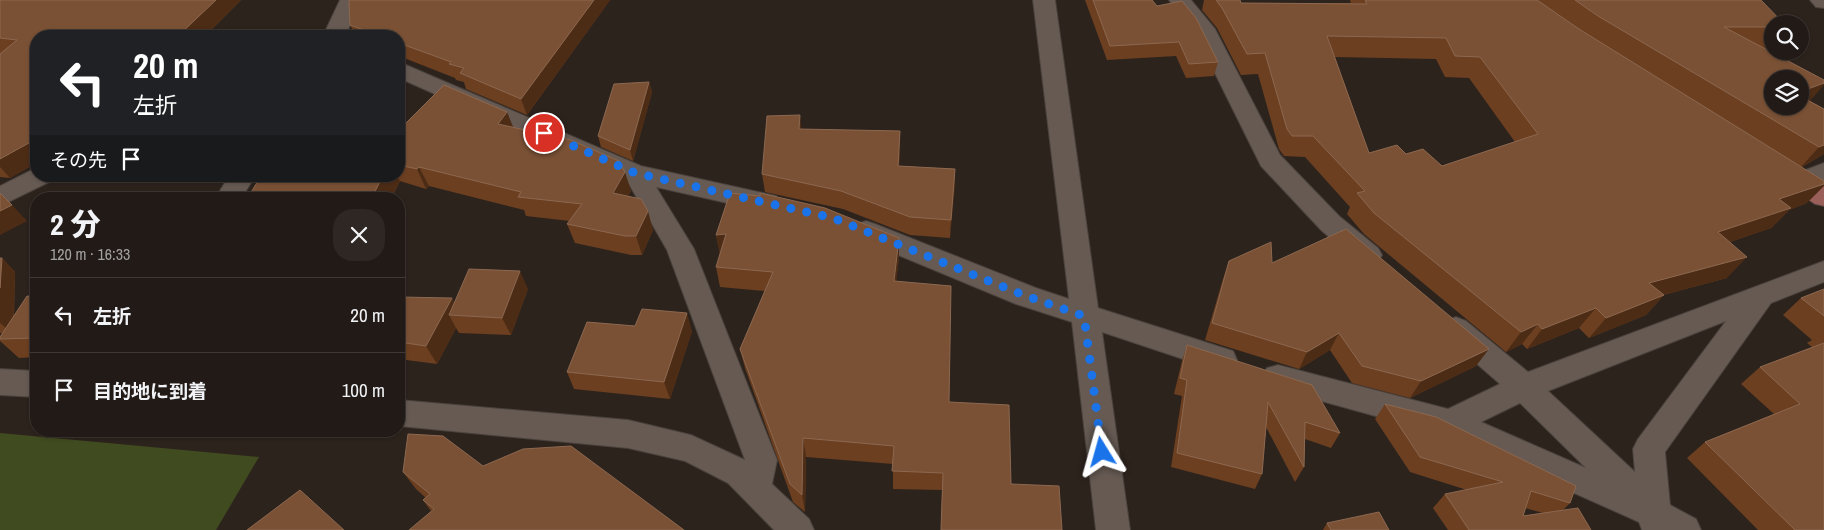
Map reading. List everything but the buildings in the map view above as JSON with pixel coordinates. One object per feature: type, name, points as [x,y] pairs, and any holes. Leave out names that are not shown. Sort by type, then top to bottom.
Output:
[{"type":"main road","points":[[1766,161],[1824,197]]},
{"type":"street","points":[[337,30],[351,0]]},
{"type":"street","points":[[1044,0],[1112,530]]},
{"type":"street","points":[[1180,0],[1204,29],[1270,160],[1330,224],[1390,274]]},
{"type":"street","points":[[405,72],[635,173],[796,210]]},
{"type":"street","points":[[1799,182],[1824,172]]},
{"type":"street","points":[[635,173],[680,249],[761,460],[755,489]]},
{"type":"street","points":[[0,197],[30,181]]},
{"type":"street","points":[[842,222],[1026,296],[1084,316],[1311,388],[1450,423],[1662,524],[1684,530]]},
{"type":"street","points":[[1450,423],[1524,387],[1824,270]]},
{"type":"street","points":[[1662,524],[1649,449],[1761,295]]},
{"type":"street","points":[[1435,311],[1524,387],[1662,524]]},
{"type":"street","points":[[0,382],[30,384]]},
{"type":"street","points":[[405,414],[628,434],[691,449],[739,473],[797,530]]},
{"type":"green space","points":[[0,433],[259,457],[216,530],[0,530]]},
{"type":"route","points":[[544,133],[635,173],[833,218],[1026,296],[1084,316],[1102,452]]}]
